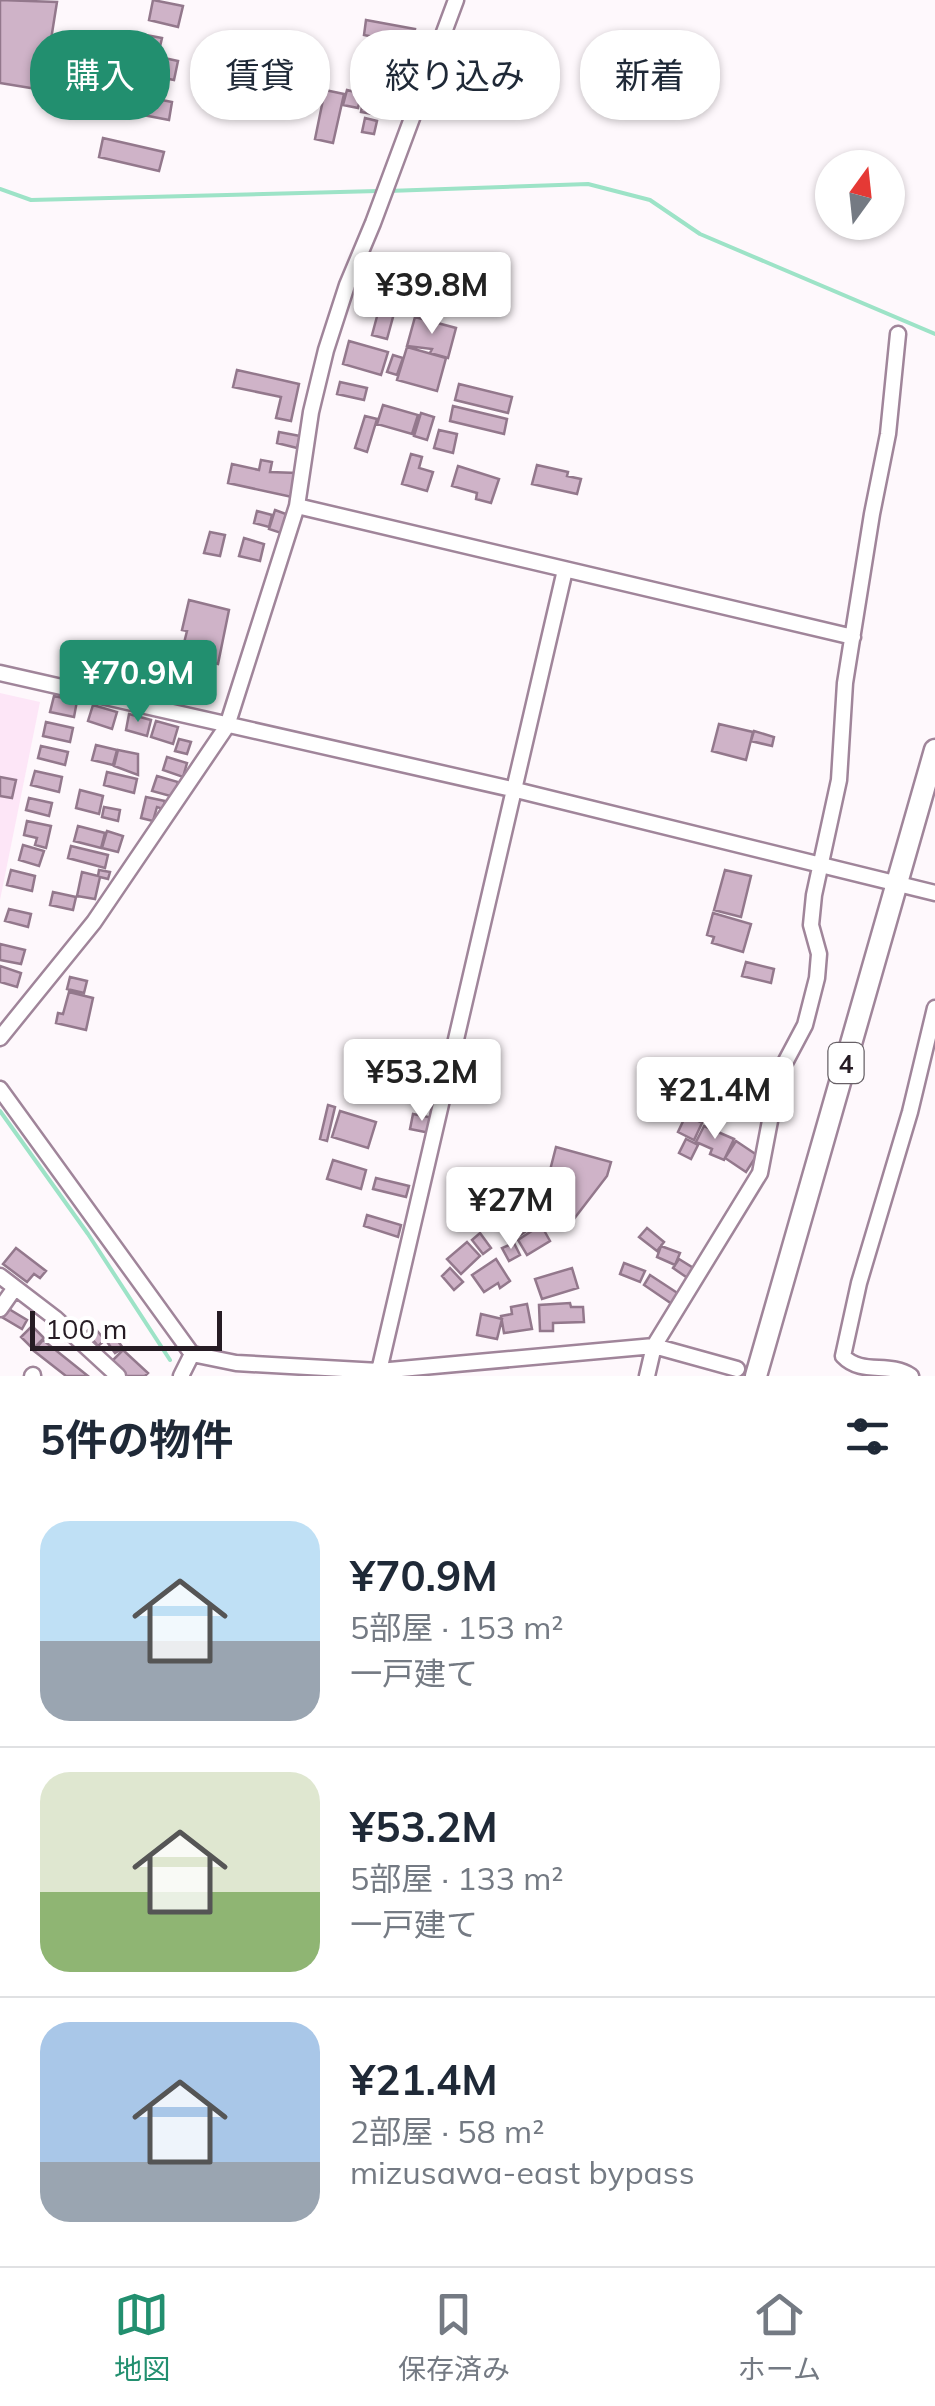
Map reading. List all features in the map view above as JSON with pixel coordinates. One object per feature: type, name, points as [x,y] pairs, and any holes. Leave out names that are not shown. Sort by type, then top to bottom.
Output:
[{"type":"highway","name":"4","points":[[746,1372],[898,883],[935,750]]},
{"type":"street","points":[[0,1038],[94,922],[226,726],[297,506],[311,412],[326,350],[456,0]]},
{"type":"street","points":[[647,1376],[654,1346],[760,1173],[779,1074],[805,1025],[817,978],[819,954],[811,924],[838,780],[844,700],[888,434],[898,334]]},
{"type":"street","points":[[297,506],[853,637]]},
{"type":"street","points":[[379,1371],[565,570]]},
{"type":"street","points":[[0,673],[516,790],[935,892]]},
{"type":"street","points":[[911,1376],[894,1367],[851,1366],[842,1356],[935,1008]]},
{"type":"street","points":[[0,1089],[192,1354],[299,1371],[379,1371],[654,1346],[746,1372]]},
{"type":"street","points":[[0,1276],[55,1318],[118,1376]]},
{"type":"street","points":[[0,1309],[14,1289]]},
{"type":"street","points":[[181,1376],[192,1354]]},
{"type":"shaded area","points":[[0,693],[40,702],[0,900]]},
{"type":"building","points":[[0,0],[57,2],[53,30],[30,30],[30,88],[0,83]]},
{"type":"building","points":[[153,0],[183,6],[178,27],[149,20]]},
{"type":"building","points":[[366,20],[415,29],[415,30],[365,30]]},
{"type":"building","points":[[170,59],[178,61],[174,80],[170,79]]},
{"type":"building","points":[[347,90],[350,91],[350,106],[343,105]]},
{"type":"building","points":[[330,91],[344,94],[333,143],[315,139],[319,120],[330,120]]},
{"type":"building","points":[[365,120],[377,121],[374,134],[362,132]]},
{"type":"building","points":[[103,138],[164,152],[159,171],[99,157]]},
{"type":"building","points":[[390,268],[405,273],[387,339],[372,335]]},
{"type":"building","points":[[415,317],[456,328],[448,358],[430,353],[432,349],[407,346]]},
{"type":"building","points":[[349,341],[388,352],[381,375],[343,364]]},
{"type":"building","points":[[407,347],[446,358],[437,391],[397,380]]},
{"type":"building","points":[[393,355],[403,358],[397,375],[387,372]]},
{"type":"building","points":[[237,370],[299,384],[291,421],[276,418],[281,397],[233,387]]},
{"type":"building","points":[[340,382],[367,388],[364,400],[337,394]]},
{"type":"building","points":[[459,384],[512,397],[508,413],[455,400]]},
{"type":"building","points":[[383,405],[418,415],[412,434],[377,424]]},
{"type":"building","points":[[453,406],[507,419],[504,434],[450,421]]},
{"type":"building","points":[[421,413],[434,417],[427,440],[414,436]]},
{"type":"building","points":[[365,416],[377,419],[367,452],[355,448]]},
{"type":"building","points":[[439,430],[457,434],[453,453],[434,448]]},
{"type":"building","points":[[279,432],[300,436],[297,448],[277,443]]},
{"type":"building","points":[[411,454],[422,457],[419,468],[433,472],[427,491],[402,484]]},
{"type":"building","points":[[261,460],[272,462],[270,472],[297,473],[292,497],[228,483],[232,464],[259,470]]},
{"type":"building","points":[[537,465],[581,479],[577,494],[532,484]]},
{"type":"building","points":[[458,466],[499,479],[491,503],[476,499],[477,493],[452,486]]},
{"type":"building","points":[[275,510],[286,514],[281,533],[269,529]]},
{"type":"building","points":[[257,511],[272,515],[269,527],[254,523]]},
{"type":"building","points":[[210,532],[225,535],[220,556],[204,553]]},
{"type":"building","points":[[244,538],[264,544],[260,561],[239,556]]},
{"type":"building","points":[[189,600],[229,610],[218,664],[181,655]]},
{"type":"building","points":[[54,696],[77,701],[74,717],[50,712]]},
{"type":"building","points":[[93,705],[117,712],[112,729],[88,721]]},
{"type":"building","points":[[129,714],[151,720],[147,736],[126,730]]},
{"type":"building","points":[[156,721],[178,727],[173,744],[151,737]]},
{"type":"building","points":[[46,722],[73,728],[70,742],[43,736]]},
{"type":"building","points":[[719,724],[753,732],[746,760],[712,751]]},
{"type":"building","points":[[754,731],[774,737],[772,746],[751,741]]},
{"type":"building","points":[[179,739],[191,742],[187,754],[175,751]]},
{"type":"building","points":[[96,745],[117,750],[113,765],[92,760]]},
{"type":"building","points":[[41,746],[68,752],[65,765],[38,758]]},
{"type":"building","points":[[118,750],[138,754],[138,775],[114,766]]},
{"type":"building","points":[[167,757],[187,763],[183,777],[163,770]]},
{"type":"building","points":[[35,771],[62,777],[59,792],[31,785]]},
{"type":"building","points":[[107,772],[137,779],[134,793],[104,785]]},
{"type":"building","points":[[157,776],[178,782],[174,797],[152,791]]},
{"type":"building","points":[[0,777],[16,780],[12,798],[0,796]]},
{"type":"building","points":[[80,790],[103,796],[99,814],[76,808]]},
{"type":"building","points":[[146,797],[165,801],[163,809],[157,807],[153,821],[141,818]]},
{"type":"building","points":[[29,798],[52,803],[49,816],[26,810]]},
{"type":"building","points":[[104,807],[120,810],[118,821],[102,817]]},
{"type":"building","points":[[27,821],[51,826],[46,848],[35,845],[37,838],[24,835]]},
{"type":"building","points":[[78,826],[105,833],[101,848],[74,841]]},
{"type":"building","points":[[107,831],[123,836],[118,852],[102,848]]},
{"type":"building","points":[[23,845],[44,851],[39,866],[19,860]]},
{"type":"building","points":[[71,846],[108,855],[105,868],[68,858]]},
{"type":"building","points":[[11,870],[35,876],[32,891],[7,885]]},
{"type":"building","points":[[99,870],[110,872],[108,879],[100,877],[95,899],[77,896],[82,872],[98,876]]},
{"type":"building","points":[[725,870],[751,876],[741,917],[714,910]]},
{"type":"building","points":[[53,892],[76,897],[73,910],[50,905]]},
{"type":"building","points":[[9,909],[31,914],[28,927],[5,921]]},
{"type":"building","points":[[713,913],[751,924],[743,952],[712,943],[714,937],[707,935]]},
{"type":"building","points":[[0,944],[25,950],[21,964],[0,960]]},
{"type":"building","points":[[746,962],[774,969],[771,983],[742,976]]},
{"type":"building","points":[[0,966],[21,973],[17,987],[0,982]]},
{"type":"building","points":[[70,977],[87,981],[84,993],[67,989]]},
{"type":"building","points":[[69,992],[93,998],[86,1030],[56,1023]]},
{"type":"building","points":[[370,1053],[442,1068],[438,1086],[365,1078]]},
{"type":"building","points":[[712,1090],[735,1104],[729,1115],[705,1102]]},
{"type":"building","points":[[328,1105],[335,1107],[327,1141],[320,1139]]},
{"type":"building","points":[[340,1111],[376,1122],[368,1148],[332,1137]]},
{"type":"building","points":[[413,1114],[433,1118],[430,1133],[410,1129]]},
{"type":"building","points":[[686,1115],[702,1123],[694,1140],[678,1132]]},
{"type":"building","points":[[704,1126],[734,1139],[724,1160],[696,1142]]},
{"type":"building","points":[[686,1139],[698,1145],[691,1159],[679,1153]]},
{"type":"building","points":[[736,1141],[757,1155],[746,1172],[725,1158]]},
{"type":"building","points":[[556,1147],[611,1162],[607,1176],[567,1228],[538,1217]]},
{"type":"building","points":[[333,1160],[366,1170],[361,1189],[327,1179]]},
{"type":"building","points":[[376,1178],[409,1186],[406,1197],[373,1189]]},
{"type":"building","points":[[470,1181],[495,1188],[490,1205],[466,1194]]},
{"type":"building","points":[[501,1185],[534,1194],[531,1205],[512,1200],[510,1209],[495,1204]]},
{"type":"building","points":[[529,1209],[538,1223],[516,1238],[507,1224]]},
{"type":"building","points":[[367,1215],[401,1225],[398,1237],[364,1226]]},
{"type":"building","points":[[541,1225],[550,1241],[527,1255],[518,1240]]},
{"type":"building","points":[[647,1228],[664,1242],[657,1251],[639,1237]]},
{"type":"building","points":[[480,1233],[491,1248],[483,1254],[472,1240]]},
{"type":"building","points":[[467,1242],[480,1256],[461,1274],[447,1259]]},
{"type":"building","points":[[514,1243],[520,1255],[509,1261],[502,1248]]},
{"type":"building","points":[[661,1246],[680,1253],[675,1265],[657,1257]]},
{"type":"building","points":[[16,1248],[46,1271],[40,1278],[34,1274],[27,1282],[3,1264]]},
{"type":"building","points":[[496,1259],[510,1281],[484,1292],[472,1275]]},
{"type":"building","points":[[679,1259],[695,1269],[689,1279],[673,1268]]},
{"type":"building","points":[[624,1263],[645,1271],[640,1282],[620,1274]]},
{"type":"building","points":[[450,1268],[463,1282],[454,1290],[442,1276]]},
{"type":"building","points":[[572,1268],[578,1288],[542,1299],[535,1279]]},
{"type":"building","points":[[650,1275],[679,1294],[672,1304],[644,1285]]},
{"type":"building","points":[[570,1303],[571,1307],[583,1307],[584,1322],[553,1323],[553,1331],[540,1331],[539,1305]]},
{"type":"building","points":[[527,1304],[532,1329],[504,1333],[501,1316],[512,1314],[511,1307]]},
{"type":"building","points":[[4,1306],[27,1320],[22,1329],[0,1316]]},
{"type":"building","points":[[481,1314],[502,1319],[497,1339],[477,1335]]},
{"type":"building","points":[[32,1326],[44,1338],[33,1349],[21,1337]]},
{"type":"building","points":[[93,1326],[105,1340],[98,1346],[86,1332]]},
{"type":"building","points":[[112,1333],[123,1348],[115,1353],[105,1339]]},
{"type":"building","points":[[43,1340],[88,1376],[66,1376],[34,1351]]},
{"type":"building","points":[[123,1350],[148,1373],[145,1376],[126,1376],[111,1362]]},
{"type":"waterway","points":[[388,191],[588,184],[650,200],[700,234],[935,334]]},
{"type":"waterway","points":[[0,189],[31,200],[378,191]]},
{"type":"waterway","points":[[0,1111],[88,1234],[170,1360]]}]
